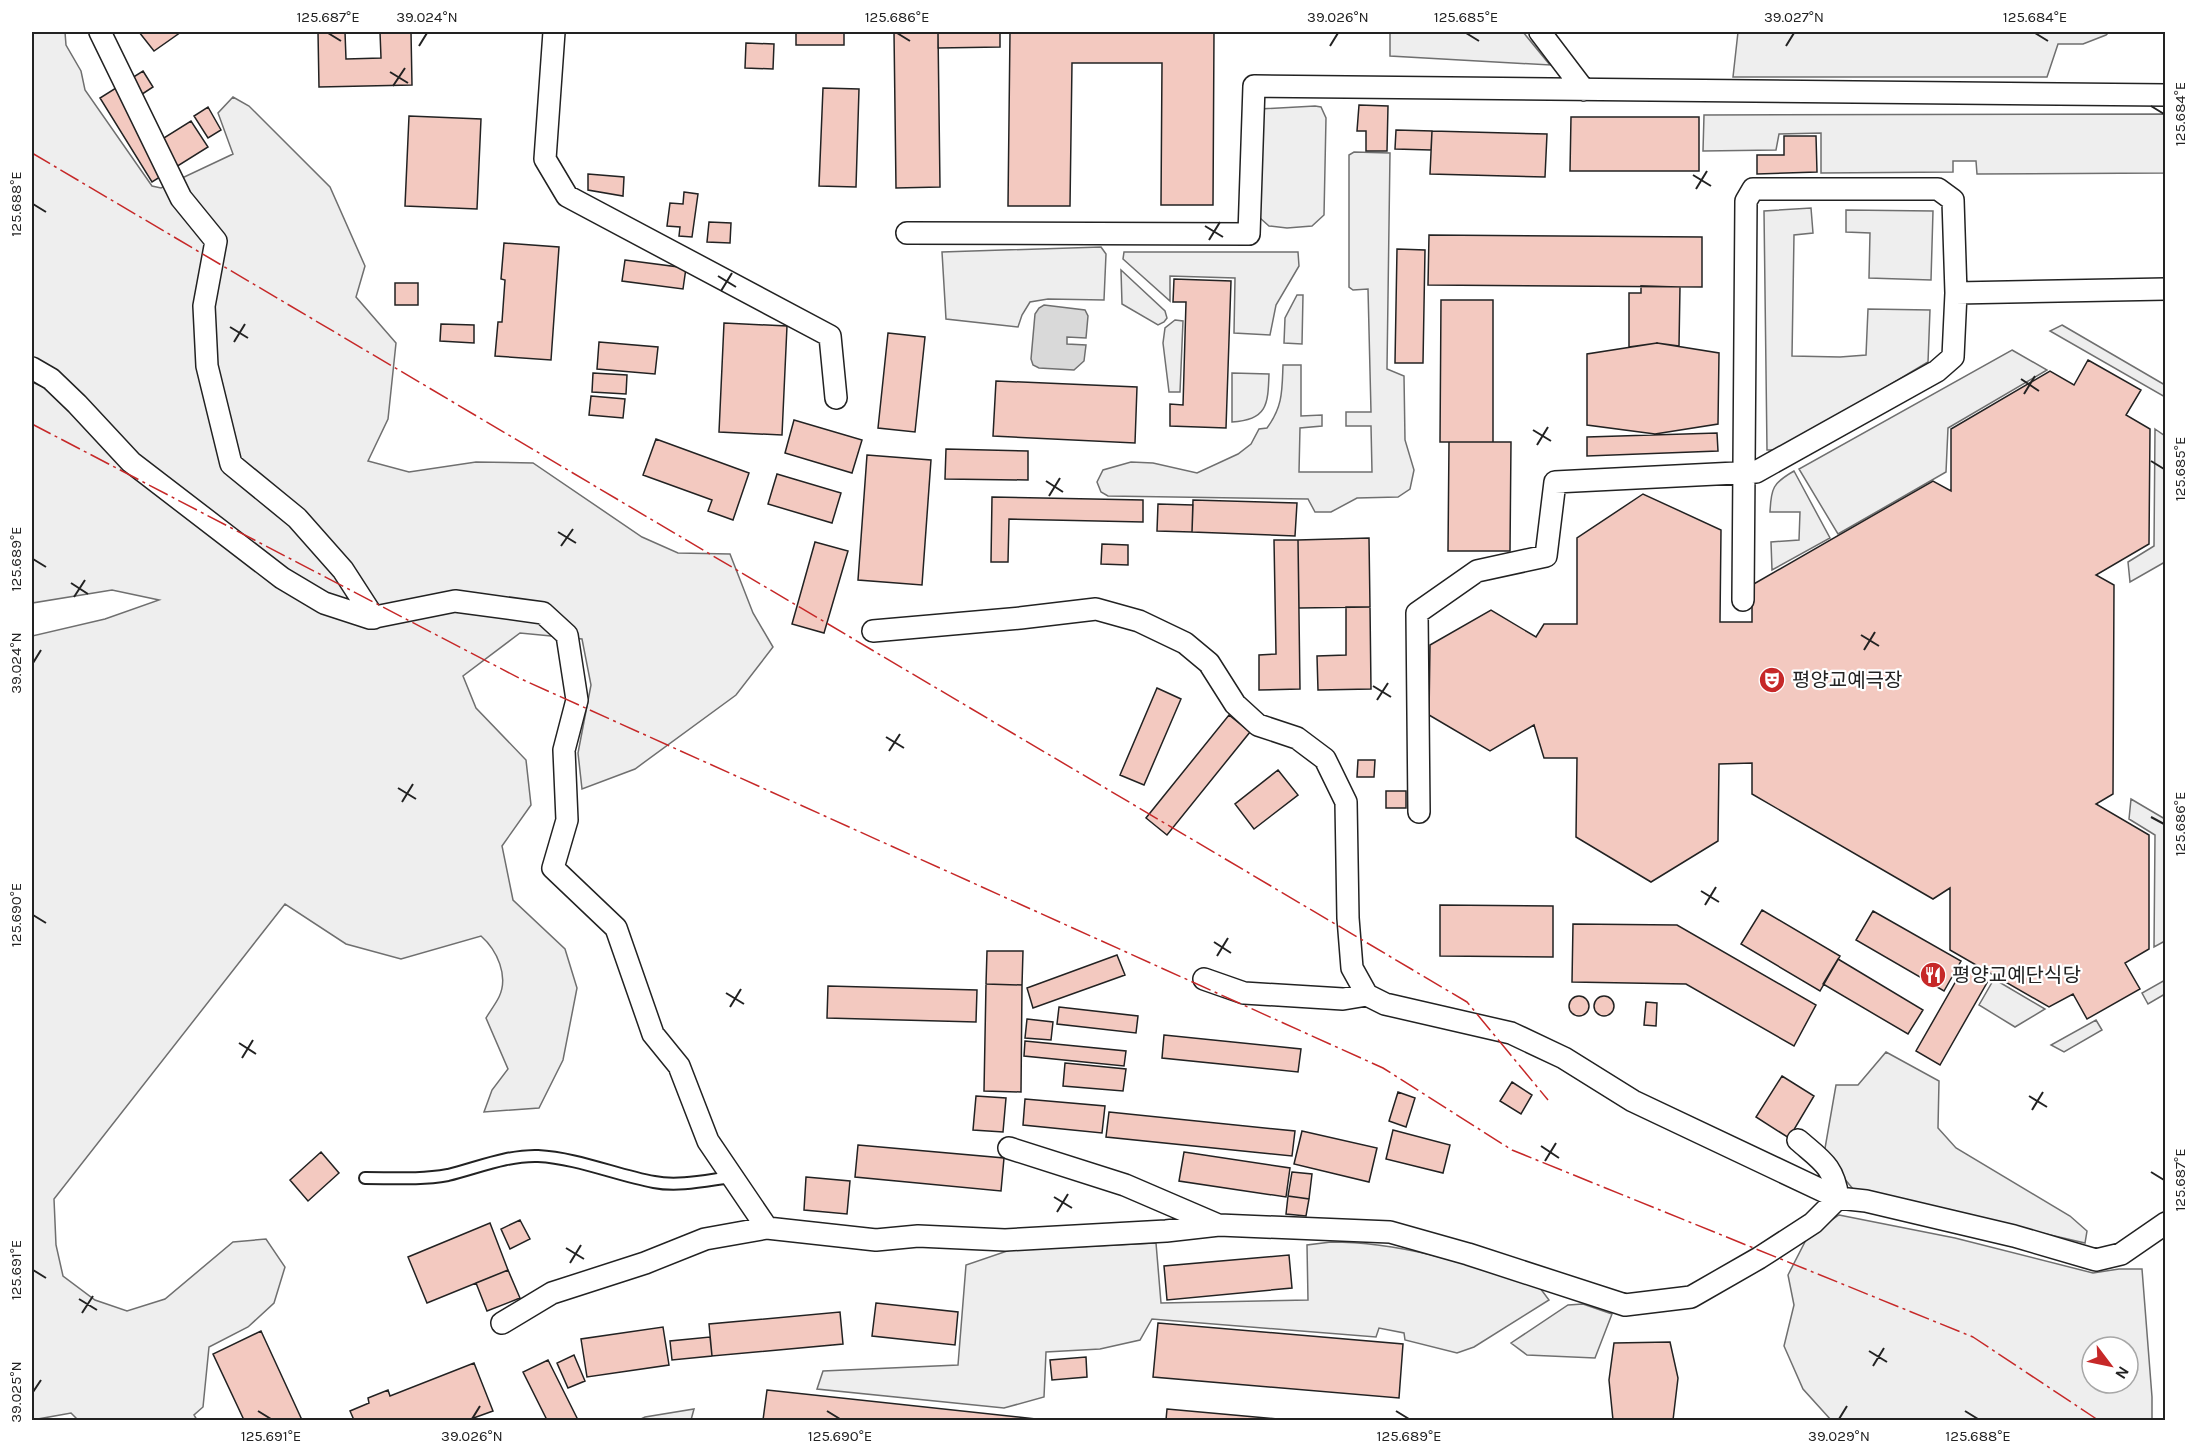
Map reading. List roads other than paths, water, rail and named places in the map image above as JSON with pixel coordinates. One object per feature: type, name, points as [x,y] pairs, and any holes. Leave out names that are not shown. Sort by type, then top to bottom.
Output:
[{"type":"street","points":[[100,32],[182,198],[216,241],[204,306],[207,366],[231,464],[297,518],[343,570],[374,618]]},
{"type":"street","points":[[554,32],[545,159],[567,196],[830,336],[836,398]]},
{"type":"street","points":[[1540,32],[1584,90]]},
{"type":"street","points":[[907,233],[1249,234],[1254,86],[2166,95]]},
{"type":"street","points":[[1419,812],[1417,613],[1477,571],[1546,556],[1555,482],[1742,473],[1756,472],[1937,372],[1953,357],[1956,293],[1953,200],[1938,189],[1753,189],[1746,201],[1742,473],[1743,600]]},
{"type":"street","points":[[1956,293],[2166,289]]},
{"type":"street","points":[[32,368],[51,379],[131,462],[282,578],[324,603],[374,618],[455,601],[543,613],[567,635],[577,700],[564,750],[567,820],[553,868],[616,927],[653,1034],[679,1066],[708,1141],[767,1228]]},
{"type":"street","points":[[873,631],[1096,609],[1139,621],[1185,643],[1209,663],[1235,704],[1258,725],[1297,738],[1324,759],[1346,802],[1348,918],[1352,968],[1367,995],[1385,1004],[1511,1033],[1564,1058],[1633,1101],[1838,1198],[1866,1201],[2014,1236],[2096,1260],[2121,1254],[2166,1223]]},
{"type":"street","points":[[1204,979],[1244,993],[1343,999],[1367,995]]},
{"type":"street","points":[[1798,1140],[1823,1160],[1836,1180],[1838,1198]]},
{"type":"street","points":[[1008,1148],[1125,1185],[1219,1225]]},
{"type":"street","points":[[502,1323],[552,1293],[645,1263],[705,1239],[767,1228],[876,1240],[918,1236],[1005,1240],[1166,1231],[1219,1225],[1390,1232],[1468,1254],[1624,1305],[1691,1298],[1813,1223],[1838,1198]]},
{"type":"lane","points":[[365,1178],[417,1179],[447,1175],[500,1160],[536,1156],[558,1158],[657,1183],[732,1177]]},
{"type":"place","name":"평양교예극장","points":[[1772,680]]},
{"type":"place","name":"평양교예단식당","points":[[1933,975]]}]
